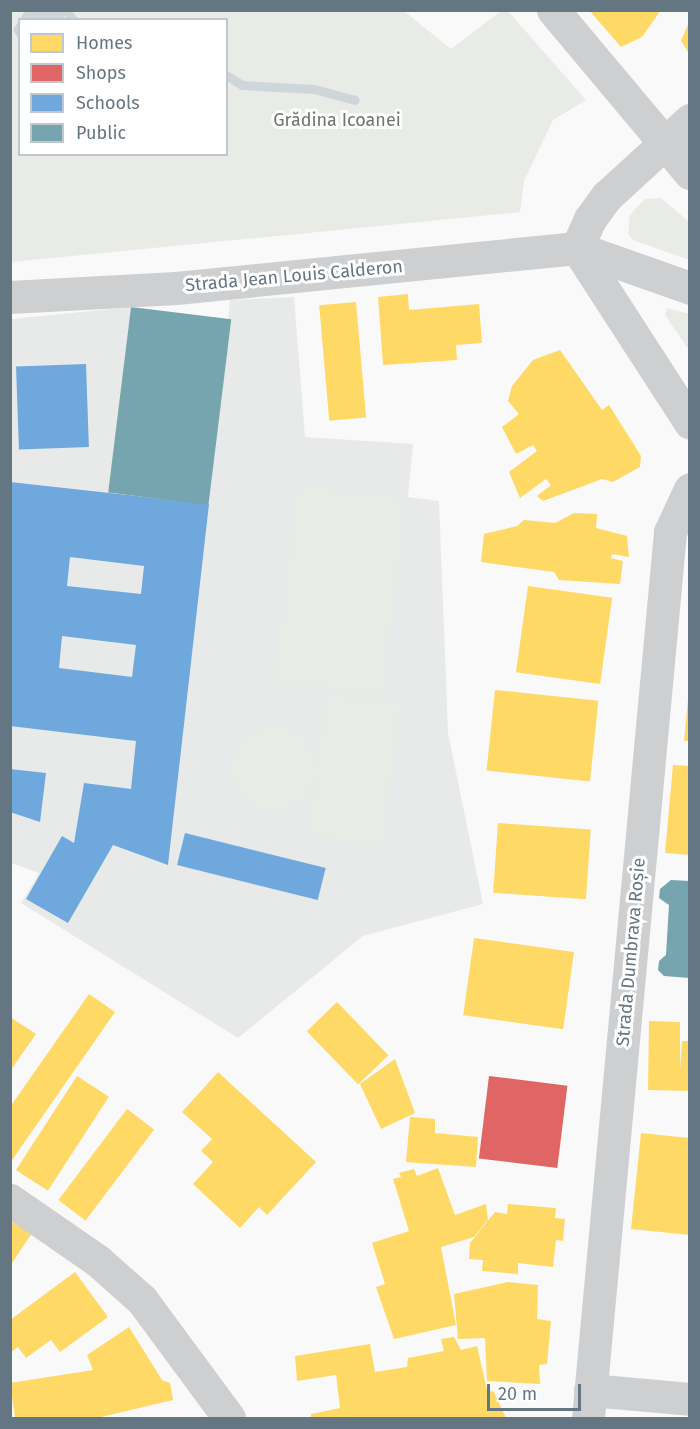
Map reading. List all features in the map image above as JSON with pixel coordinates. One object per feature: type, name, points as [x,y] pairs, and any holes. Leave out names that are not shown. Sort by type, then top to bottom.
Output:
[{"type":"street","points":[[553,10],[690,173]]},
{"type":"street","points":[[577,248],[590,219],[607,196],[690,120]]},
{"type":"street","points":[[577,248],[690,288]]},
{"type":"street","points":[[577,248],[690,423]]},
{"type":"street","name":"Strada Jean Louis Calderon","points":[[10,297],[176,288],[577,248]]},
{"type":"street","name":"Strada Dumbrava Roșie","points":[[589,1404],[670,532],[690,489]]},
{"type":"street","points":[[10,1200],[98,1261],[142,1300],[229,1419]]},
{"type":"street","points":[[589,1404],[690,1399]]},
{"type":"shaded area","points":[[67,10],[67,12],[64,18],[21,18],[25,11]]},
{"type":"shaded area","points":[[18,22],[18,38],[13,30]]},
{"type":"shaded area","points":[[294,297],[305,437],[413,444],[408,497],[439,501],[448,733],[483,904],[363,936],[238,1038],[21,903],[39,873],[11,863],[11,319],[131,307],[109,493],[209,504],[230,300]]},
{"type":"green space","name":"Grădina Icoanei","points":[[11,11],[404,11],[451,49],[501,11],[508,11],[586,100],[553,120],[524,181],[520,212],[11,262]]},
{"type":"green space","points":[[661,198],[689,222],[689,260],[633,240],[628,234],[630,215],[645,199]]},
{"type":"green space","points":[[667,308],[689,314],[689,350],[665,315]]},
{"type":"green space","points":[[298,485],[406,498],[382,694],[274,681]]},
{"type":"green space","points":[[326,694],[400,703],[383,845],[309,836]]},
{"type":"green space","points":[[274,727],[297,734],[309,746],[316,769],[309,792],[297,804],[274,811],[251,804],[239,792],[232,769],[239,746],[251,734]]},
{"type":"building: Homes","points":[[589,10],[661,10],[642,37],[621,47]]},
{"type":"building: Homes","points":[[690,22],[690,55],[681,41]]},
{"type":"building: Homes","points":[[408,294],[409,310],[479,304],[482,343],[456,345],[457,360],[383,365],[378,297]]},
{"type":"building: Homes","points":[[356,302],[366,418],[329,421],[319,305]]},
{"type":"building: Homes","points":[[560,350],[602,410],[609,405],[641,456],[640,467],[613,482],[602,479],[543,501],[537,496],[551,485],[546,479],[520,498],[509,472],[537,451],[533,445],[516,454],[502,427],[519,414],[508,401],[512,386],[533,360]]},
{"type":"building: Homes","points":[[574,513],[597,514],[596,528],[627,536],[629,557],[612,554],[611,558],[623,561],[620,584],[559,580],[554,572],[481,562],[484,534],[517,526],[524,520],[555,523]]},
{"type":"building: Homes","points":[[528,586],[612,598],[600,684],[516,672]]},
{"type":"building: Homes","points":[[495,690],[598,701],[590,781],[487,771]]},
{"type":"building: Homes","points":[[688,700],[690,700],[690,741],[684,741]]},
{"type":"building: Homes","points":[[673,765],[690,766],[690,855],[665,853]]},
{"type":"building: Homes","points":[[498,823],[591,829],[586,899],[493,893]]},
{"type":"building: Homes","points":[[474,938],[574,952],[563,1029],[463,1015]]},
{"type":"building: Homes","points":[[89,994],[115,1012],[10,1163],[10,1107]]},
{"type":"building: Homes","points":[[337,1002],[388,1055],[358,1084],[307,1031]]},
{"type":"building: Homes","points":[[10,1017],[36,1034],[10,1071]]},
{"type":"building: Homes","points":[[649,1021],[680,1022],[680,1070],[682,1041],[690,1041],[690,1091],[648,1090]]},
{"type":"building: Homes","points":[[395,1059],[415,1113],[381,1129],[360,1084]]},
{"type":"building: Homes","points":[[218,1072],[316,1162],[267,1215],[259,1207],[240,1228],[193,1184],[213,1162],[201,1151],[212,1139],[182,1112]]},
{"type":"building: Homes","points":[[77,1076],[109,1097],[48,1191],[16,1170]]},
{"type":"building: Homes","points":[[127,1109],[154,1129],[86,1221],[58,1200]]},
{"type":"building: Homes","points":[[410,1117],[435,1119],[435,1133],[478,1137],[476,1167],[406,1162]]},
{"type":"building: Homes","points":[[641,1133],[690,1138],[690,1235],[631,1229]]},
{"type":"building: Homes","points":[[438,1168],[455,1215],[486,1204],[488,1220],[474,1237],[441,1247],[456,1325],[394,1339],[376,1287],[385,1284],[372,1243],[409,1231],[393,1179],[401,1177],[399,1173],[414,1169],[417,1176]]},
{"type":"building: Homes","points":[[508,1204],[556,1208],[555,1218],[565,1219],[563,1241],[556,1240],[553,1267],[518,1263],[518,1274],[482,1271],[483,1260],[469,1259],[470,1243],[495,1212],[507,1214]]},
{"type":"building: Homes","points":[[10,1221],[32,1233],[10,1266]]},
{"type":"building: Homes","points":[[75,1272],[108,1317],[60,1352],[51,1340],[26,1358],[18,1347],[10,1353],[10,1320]]},
{"type":"building: Homes","points":[[508,1282],[538,1285],[537,1319],[551,1321],[547,1364],[539,1365],[540,1384],[487,1381],[485,1338],[458,1339],[454,1294]]},
{"type":"building: Homes","points":[[129,1327],[162,1380],[170,1383],[173,1400],[97,1418],[15,1417],[10,1383],[93,1370],[87,1355]]},
{"type":"building: Homes","points":[[454,1337],[461,1350],[477,1346],[487,1390],[494,1392],[506,1418],[311,1418],[311,1414],[340,1408],[336,1375],[297,1381],[295,1356],[370,1344],[375,1372],[407,1367],[408,1358],[444,1351],[441,1339]]},
{"type":"building: Shops","points":[[489,1076],[567,1086],[557,1168],[479,1158]]},
{"type":"building: Schools","points":[[86,364],[89,447],[19,449],[16,366]]},
{"type":"building: Schools","points":[[10,482],[209,504],[168,865],[113,845],[68,923],[26,899],[62,836],[74,843],[84,783],[131,789],[136,741],[10,726]],"holes":[[[70,557],[144,566],[141,594],[67,586]],[[62,636],[136,645],[132,677],[59,668]]]},
{"type":"building: Schools","points":[[10,769],[46,773],[40,822],[10,812]]},
{"type":"building: Schools","points":[[185,833],[326,868],[318,900],[177,865]]},
{"type":"building: Public","points":[[131,307],[231,319],[208,505],[108,493]]},
{"type":"building: Public","points":[[671,880],[690,881],[690,978],[664,976],[658,970],[659,961],[666,955],[669,905],[659,898],[660,889]]},
{"type":"waterway","points":[[67,12],[72,18]]},
{"type":"waterway","points":[[228,76],[242,85],[314,89],[355,100]]}]
